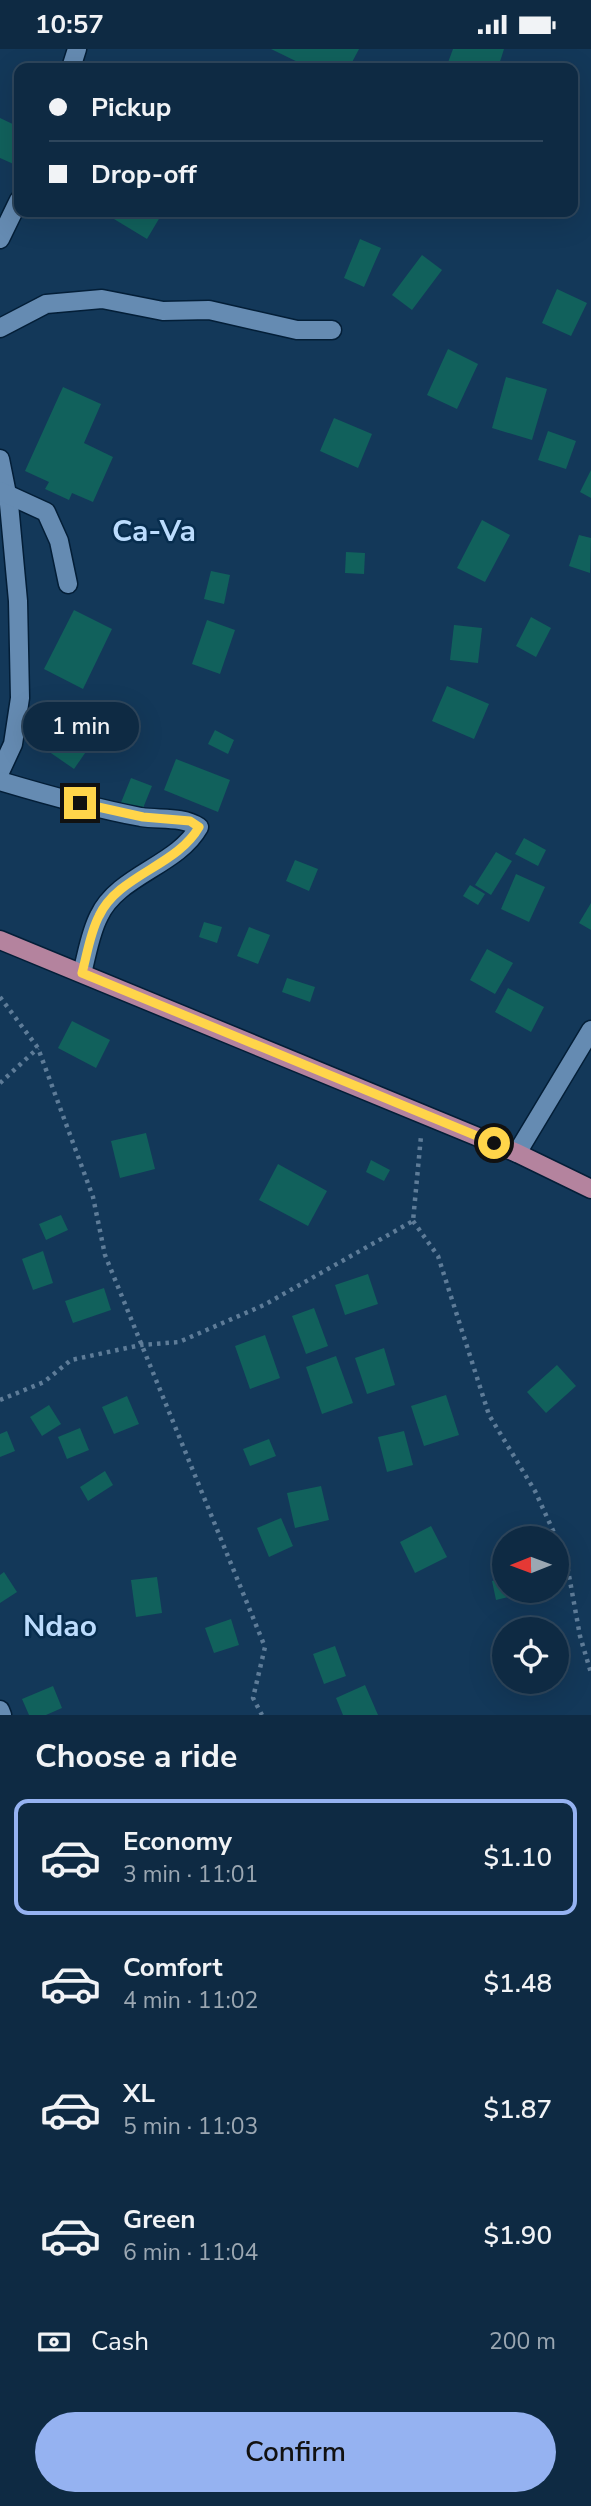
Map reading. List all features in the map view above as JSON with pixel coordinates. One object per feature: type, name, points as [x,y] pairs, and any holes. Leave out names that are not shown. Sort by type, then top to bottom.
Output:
[{"type":"main road","points":[[0,940],[517,1153],[591,1189]]},
{"type":"street","points":[[0,239],[14,210]]},
{"type":"street","points":[[0,328],[46,304],[102,299],[163,311],[209,310],[297,330],[332,330]]},
{"type":"street","points":[[0,459],[18,601],[20,698],[13,744],[0,772]]},
{"type":"street","points":[[4,492],[46,512],[59,541],[68,584]]},
{"type":"street","points":[[0,781],[59,799],[143,817],[190,821],[199,827],[180,849],[117,894],[99,915],[82,973]]},
{"type":"street","points":[[517,1153],[591,1030]]},
{"type":"street","points":[[0,1710],[2,1715]]},
{"type":"path","points":[[0,997],[38,1048],[93,1197],[105,1255],[265,1647],[253,1698],[261,1715]]},
{"type":"path","points":[[0,1083],[38,1048]]},
{"type":"path","points":[[424,1114],[413,1221],[438,1256],[489,1415],[535,1491],[566,1559],[580,1636],[591,1673]]},
{"type":"path","points":[[0,1400],[44,1382],[71,1360],[141,1345],[179,1342],[264,1305],[413,1221]]},
{"type":"building","points":[[271,49],[359,49],[352,63],[300,63]]},
{"type":"building","points":[[453,49],[504,49],[500,63],[448,63]]},
{"type":"building","points":[[0,118],[14,125],[14,164],[0,158]]},
{"type":"building","points":[[111,217],[160,217],[147,239]]},
{"type":"building","points":[[360,239],[381,248],[364,287],[344,278]]},
{"type":"building","points":[[422,255],[442,270],[412,310],[392,295]]},
{"type":"building","points":[[557,289],[587,303],[571,336],[542,323]]},
{"type":"building","points":[[448,349],[478,364],[457,409],[427,395]]},
{"type":"building","points":[[506,377],[547,389],[532,440],[492,428]]},
{"type":"building","points":[[63,387],[101,404],[84,443],[113,457],[93,502],[72,493],[69,500],[45,489],[49,482],[25,471]]},
{"type":"building","points":[[334,418],[372,434],[358,468],[320,451]]},
{"type":"building","points":[[548,431],[576,441],[566,469],[538,460]]},
{"type":"building","points":[[591,470],[591,498],[580,492]]},
{"type":"building","points":[[482,520],[510,535],[485,582],[457,568]]},
{"type":"building","points":[[579,535],[591,538],[590,573],[569,566]]},
{"type":"building","points":[[346,552],[365,553],[364,574],[345,573]]},
{"type":"building","points":[[211,571],[230,575],[224,604],[204,599]]},
{"type":"building","points":[[74,610],[112,629],[83,689],[44,669]]},
{"type":"building","points":[[531,617],[551,628],[536,657],[516,646]]},
{"type":"building","points":[[207,620],[235,630],[220,674],[192,664]]},
{"type":"building","points":[[454,625],[482,628],[478,663],[450,660]]},
{"type":"building","points":[[447,686],[489,704],[474,739],[432,721]]},
{"type":"building","points":[[66,725],[92,743],[74,769],[48,751]]},
{"type":"building","points":[[215,730],[234,740],[228,754],[208,744]]},
{"type":"building","points":[[176,759],[230,780],[218,812],[164,790]]},
{"type":"building","points":[[131,778],[152,786],[141,813],[120,805]]},
{"type":"building","points":[[524,838],[546,850],[538,866],[515,854]]},
{"type":"building","points":[[496,852],[512,861],[491,895],[475,885]]},
{"type":"building","points":[[295,860],[318,869],[309,891],[286,881]]},
{"type":"building","points":[[516,874],[545,887],[529,922],[501,909]]},
{"type":"building","points":[[470,885],[485,894],[478,905],[463,896]]},
{"type":"building","points":[[591,903],[591,930],[579,923]]},
{"type":"building","points":[[204,922],[222,927],[217,943],[199,937]]},
{"type":"building","points":[[249,927],[270,935],[258,964],[237,956]]},
{"type":"building","points":[[487,949],[513,963],[495,994],[470,980]]},
{"type":"building","points":[[287,978],[315,987],[310,1002],[282,992]]},
{"type":"building","points":[[508,988],[544,1007],[531,1032],[495,1012]]},
{"type":"building","points":[[72,1021],[110,1040],[96,1068],[58,1048]]},
{"type":"building","points":[[146,1133],[155,1169],[120,1178],[111,1141]]},
{"type":"building","points":[[371,1160],[390,1170],[384,1181],[366,1172]]},
{"type":"building","points":[[278,1164],[327,1191],[308,1226],[259,1200]]},
{"type":"building","points":[[61,1215],[68,1230],[46,1240],[39,1224]]},
{"type":"building","points":[[43,1251],[53,1283],[33,1290],[22,1259]]},
{"type":"building","points":[[368,1274],[378,1304],[345,1315],[335,1285]]},
{"type":"building","points":[[104,1288],[111,1310],[73,1323],[65,1301]]},
{"type":"building","points":[[314,1308],[328,1346],[306,1354],[292,1316]]},
{"type":"building","points":[[265,1335],[280,1378],[250,1389],[235,1346]]},
{"type":"building","points":[[384,1348],[395,1385],[367,1394],[355,1358]]},
{"type":"building","points":[[336,1356],[353,1403],[322,1414],[306,1367]]},
{"type":"building","points":[[557,1365],[576,1386],[546,1413],[527,1392]]},
{"type":"building","points":[[446,1395],[459,1435],[424,1446],[411,1406]]},
{"type":"building","points":[[127,1396],[139,1424],[114,1434],[102,1407]]},
{"type":"building","points":[[49,1405],[61,1424],[42,1436],[30,1417]]},
{"type":"building","points":[[80,1428],[89,1450],[67,1459],[58,1437]]},
{"type":"building","points":[[7,1431],[15,1451],[0,1457],[0,1434]]},
{"type":"building","points":[[404,1431],[413,1465],[387,1472],[378,1437]]},
{"type":"building","points":[[269,1439],[276,1456],[250,1466],[243,1449]]},
{"type":"building","points":[[105,1471],[113,1485],[88,1501],[80,1487]]},
{"type":"building","points":[[321,1486],[329,1520],[295,1528],[287,1493]]},
{"type":"building","points":[[281,1518],[293,1546],[269,1557],[257,1528]]},
{"type":"building","points":[[431,1526],[447,1557],[415,1573],[400,1542]]},
{"type":"building","points":[[4,1572],[17,1592],[0,1603],[0,1575]]},
{"type":"building","points":[[157,1577],[162,1613],[136,1617],[131,1580]]},
{"type":"building","points":[[231,1619],[239,1645],[214,1653],[205,1628]]},
{"type":"building","points":[[335,1646],[346,1676],[324,1684],[313,1654]]},
{"type":"building","points":[[365,1685],[378,1715],[343,1715],[336,1698]]},
{"type":"building","points":[[53,1686],[62,1708],[46,1715],[29,1715],[22,1699]]},
{"type":"district","name":"Ca-Va","points":[[154,531]]},
{"type":"district","name":"Ndao","points":[[60,1626]]},
{"type":"route","points":[[80,803],[143,817],[190,821],[199,827],[180,849],[117,894],[99,915],[82,973],[494,1143]]}]
